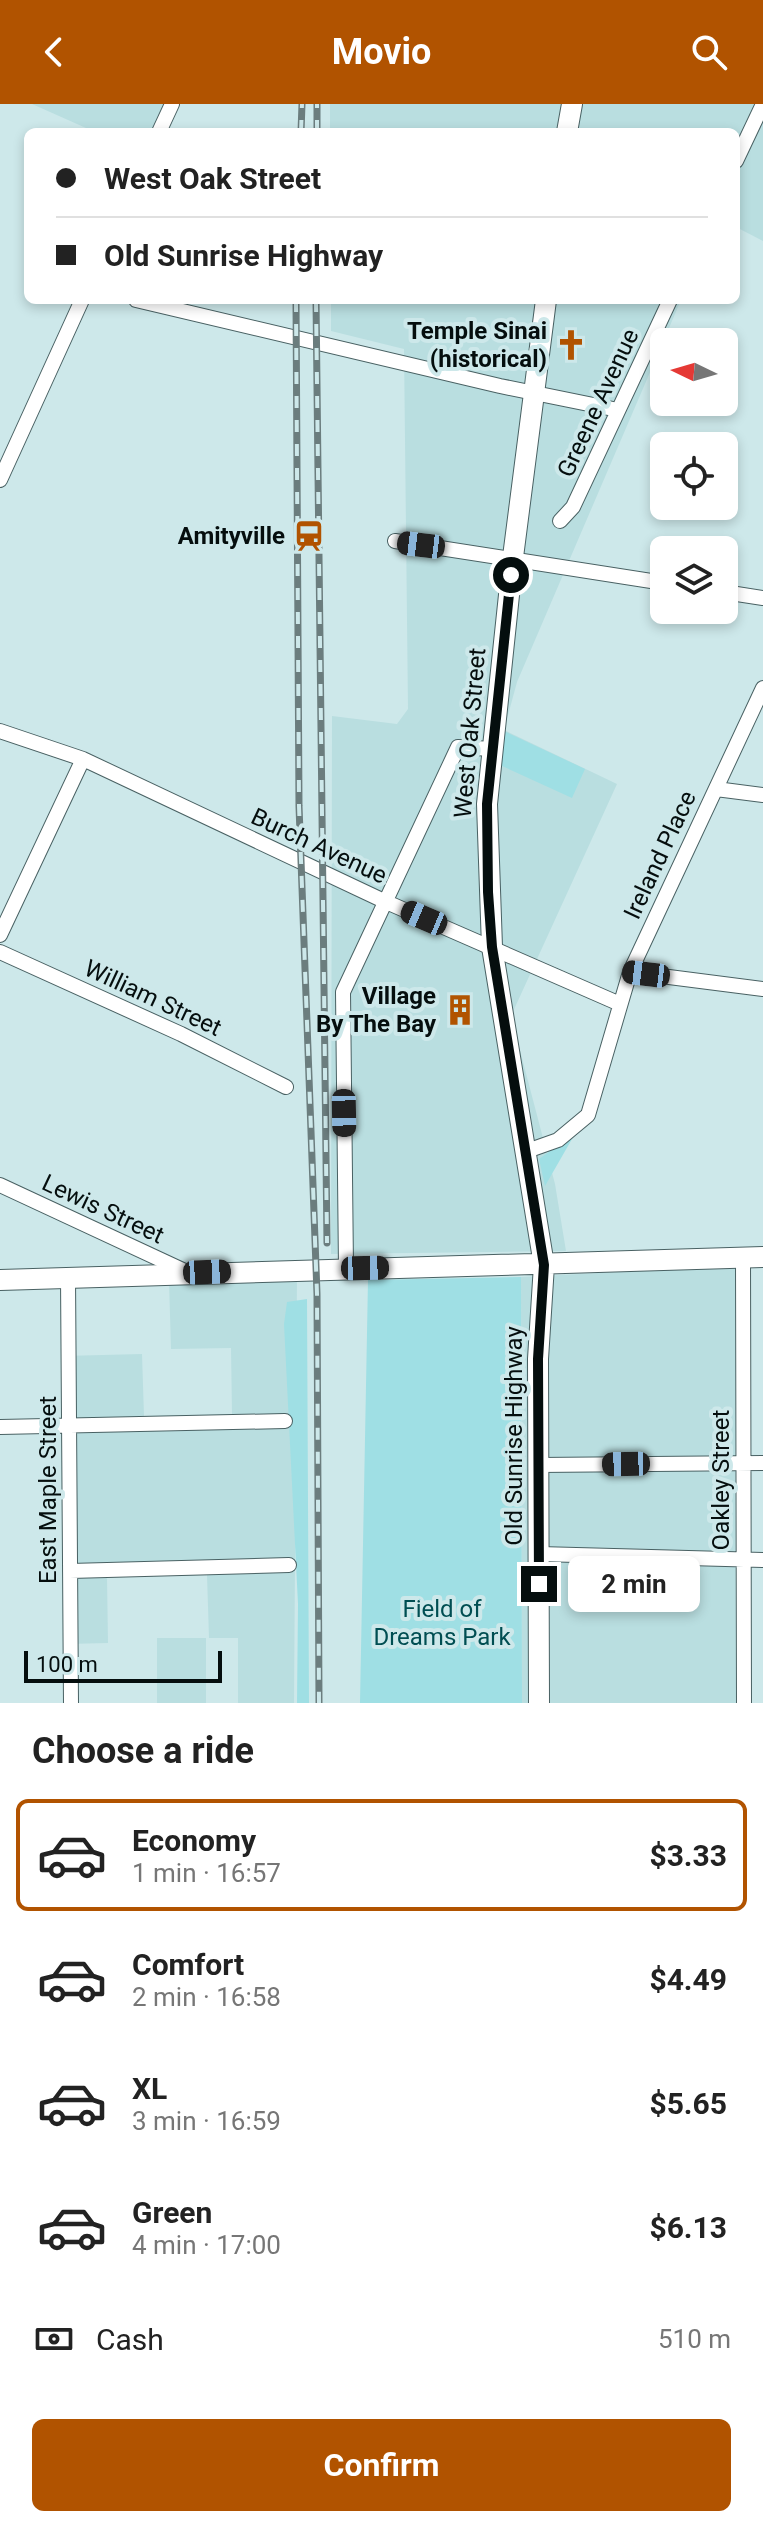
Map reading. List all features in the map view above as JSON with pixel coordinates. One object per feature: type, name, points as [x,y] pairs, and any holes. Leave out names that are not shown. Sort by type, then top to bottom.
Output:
[{"type":"main road","points":[[568,128],[572,104]]},
{"type":"main road","name":"West Oak Street","points":[[544,1265],[492,947],[487,804],[513,557],[546,304]]},
{"type":"main road","points":[[0,1280],[753,1257]]},
{"type":"main road","name":"Old Sunrise Highway","points":[[539,1703],[538,1359],[544,1265]]},
{"type":"street","points":[[161,128],[172,104]]},
{"type":"street","points":[[740,153],[763,104]]},
{"type":"street","points":[[0,480],[80,304]]},
{"type":"street","points":[[154,304],[618,410]]},
{"type":"street","name":"Greene Avenue","points":[[560,521],[573,507],[668,304]]},
{"type":"street","points":[[395,541],[650,581]]},
{"type":"street","points":[[738,594],[763,598]]},
{"type":"street","name":"Ireland Place","points":[[527,1151],[558,1140],[588,1115],[630,972],[763,688]]},
{"type":"street","name":"Burch Avenue","points":[[0,731],[83,759],[384,901],[620,1004]]},
{"type":"street","points":[[346,1268],[343,992],[458,747],[492,749]]},
{"type":"street","points":[[0,935],[83,759]]},
{"type":"street","points":[[716,789],[763,795]]},
{"type":"street","name":"William Street","points":[[0,952],[181,1034],[286,1087]]},
{"type":"street","points":[[630,972],[763,989]]},
{"type":"street","name":"Lewis Street","points":[[0,1185],[187,1272]]},
{"type":"street","name":"Oakley Street","points":[[744,1703],[744,1463],[753,1257]]},
{"type":"street","name":"East Maple Street","points":[[68,1277],[71,1703]]},
{"type":"street","points":[[0,1427],[285,1421]]},
{"type":"street","points":[[538,1465],[763,1463]]},
{"type":"street","points":[[539,1554],[763,1560]]},
{"type":"street","points":[[70,1571],[289,1565]]},
{"type":"shaded area","points":[[32,104],[165,104],[153,128],[86,128]]},
{"type":"shaded area","points":[[330,104],[763,104],[763,241],[740,229],[740,128],[330,128]]},
{"type":"shaded area","points":[[331,304],[679,304],[669,328],[650,328],[650,372],[517,682],[504,730],[617,784],[511,1016],[555,1184],[566,1251],[331,1254],[332,716],[397,724],[408,709],[404,349],[331,331]]},
{"type":"shaded area","points":[[735,1266],[736,1703],[522,1703],[521,1277]]},
{"type":"shaded area","points":[[297,1275],[294,1703],[238,1703],[238,1638],[209,1638],[207,1575],[107,1577],[108,1643],[67,1644],[63,1356],[142,1354],[144,1416],[232,1414],[231,1348],[171,1349],[169,1281]]},
{"type":"shaded area","points":[[157,1638],[206,1638],[206,1703],[157,1703]]},
{"type":"green space","points":[[504,731],[585,769],[572,798],[500,765]]},
{"type":"green space","points":[[576,1132],[545,1186],[539,1159]]},
{"type":"green space","name":"Field of Dreams Park","points":[[521,1277],[522,1703],[360,1703],[368,1280]]},
{"type":"green space","points":[[307,1299],[309,1703],[297,1703],[298,1604],[284,1324],[287,1302]]},
{"type":"railway","points":[[301,128],[302,104]]},
{"type":"railway","points":[[317,104],[317,128]]},
{"type":"railway","points":[[296,304],[299,806],[317,1294],[319,1703]]},
{"type":"railway","points":[[316,304],[327,1243]]},
{"type":"place","name":"Temple Sinai (historical)","points":[[571,345]]},
{"type":"place","name":"Amityville","points":[[309,536]]},
{"type":"place","name":"Village By The Bay","points":[[460,1010]]},
{"type":"route","points":[[511,575],[487,804],[488,892],[492,947],[544,1265],[538,1359],[539,1584]]}]
